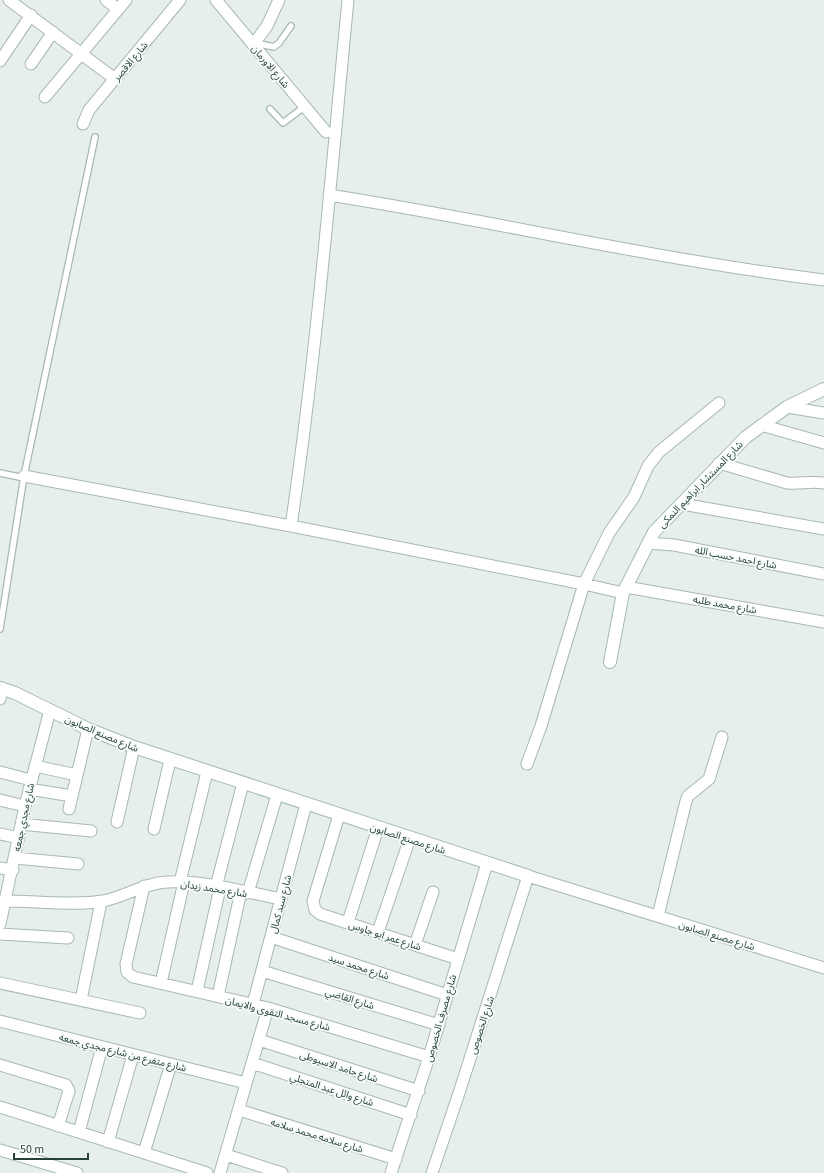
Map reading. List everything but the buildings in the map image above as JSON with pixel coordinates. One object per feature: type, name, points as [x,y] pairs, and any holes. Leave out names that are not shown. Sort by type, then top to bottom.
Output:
[{"type":"street","points":[[10,0],[115,79]]},
{"type":"street","points":[[106,0],[118,9]]},
{"type":"street","points":[[45,97],[126,0]]},
{"type":"street","name":"شارع الاقصر","points":[[83,124],[89,110],[180,0]]},
{"type":"street","points":[[254,44],[267,26],[279,0]]},
{"type":"street","points":[[291,526],[302,452],[348,0]]},
{"type":"street","name":"شارع الاورمان","points":[[221,2],[304,107],[326,132]]},
{"type":"street","points":[[0,61],[31,15]]},
{"type":"street","points":[[31,64],[53,32]]},
{"type":"street","points":[[329,195],[518,228],[657,256],[824,280]]},
{"type":"street","name":"شارع المستشار ابراهيم النمكى","points":[[610,662],[624,590],[648,543],[662,522],[682,504],[732,449],[761,424],[787,407],[824,389]]},
{"type":"street","points":[[527,764],[587,585],[609,533],[634,497],[654,458],[664,447],[719,403]]},
{"type":"street","points":[[787,407],[824,413]]},
{"type":"street","points":[[761,424],[824,443]]},
{"type":"street","points":[[719,463],[787,483],[798,484],[813,481],[824,483]]},
{"type":"street","name":"شارع محمد طلبه","points":[[24,477],[291,526],[609,590],[624,590],[824,622]]},
{"type":"street","points":[[682,504],[824,529]]},
{"type":"street","name":"شارع احمد حسب الله","points":[[648,543],[674,545],[824,574]]},
{"type":"street","name":"شارع مصنع الصابون","points":[[1,692],[50,710],[88,729],[170,760],[525,875],[824,968]]},
{"type":"street","name":"شارع مجدي جمعه","points":[[0,924],[3,904],[15,858],[25,806],[50,710]]},
{"type":"street","points":[[68,809],[88,729]]},
{"type":"street","points":[[658,916],[686,801],[688,796],[709,779],[722,737]]},
{"type":"street","points":[[117,822],[134,747]]},
{"type":"street","points":[[154,829],[170,760]]},
{"type":"street","points":[[35,766],[77,775]]},
{"type":"street","points":[[0,772],[30,785],[72,796]]},
{"type":"street","points":[[161,984],[207,772]]},
{"type":"street","points":[[196,991],[242,783]]},
{"type":"street","points":[[218,996],[245,892],[277,795]]},
{"type":"street","points":[[0,800],[25,806]]},
{"type":"street","name":"شارع سيد كمال","points":[[253,1004],[306,804]]},
{"type":"street","name":"شارع عمر ابو جاوس","points":[[339,815],[314,898],[313,907],[317,912],[458,959]]},
{"type":"street","points":[[21,824],[90,831]]},
{"type":"street","points":[[348,922],[378,828]]},
{"type":"street","points":[[0,834],[19,838]]},
{"type":"street","points":[[378,932],[410,838]]},
{"type":"street","points":[[15,858],[78,864]]},
{"type":"street","name":"شارع مصرف الخصوص","points":[[391,1173],[411,1115],[458,959],[491,864]]},
{"type":"street","points":[[0,868],[12,870]]},
{"type":"street","name":"شارع الخصوص","points":[[432,1173],[460,1090],[525,875]]},
{"type":"street","name":"شارع محمد زيدان","points":[[3,904],[101,902],[124,896],[144,886],[167,882],[182,882],[218,887],[281,900]]},
{"type":"street","name":"شارع مسجد التقوى والايمان","points":[[144,886],[126,964],[127,972],[133,977],[268,1008],[429,1057]]},
{"type":"street","points":[[415,945],[433,892]]},
{"type":"street","points":[[81,1000],[101,902]]},
{"type":"street","points":[[0,934],[68,938]]},
{"type":"street","name":"شارع محمد سيد","points":[[271,938],[447,995]]},
{"type":"street","name":"شارع القاضي","points":[[262,971],[439,1025]]},
{"type":"street","points":[[0,983],[140,1013]]},
{"type":"street","points":[[220,1173],[268,1008]]},
{"type":"street","name":"شارع متفرع من شارع مجدي جمعه","points":[[0,1021],[246,1083]]},
{"type":"street","name":"شارع حامد الاسيوطى","points":[[259,1040],[418,1091]]},
{"type":"street","points":[[79,1132],[102,1047]]},
{"type":"street","points":[[108,1142],[133,1055]]},
{"type":"street","name":"شارع وائل عبد المتجلي","points":[[252,1063],[411,1115]]},
{"type":"street","points":[[144,1153],[171,1064]]},
{"type":"street","points":[[0,1065],[66,1085],[69,1091],[58,1126]]},
{"type":"street","points":[[0,1107],[207,1173]]},
{"type":"street","name":"شارع سلامه محمد سلامه","points":[[239,1110],[396,1159]]},
{"type":"street","points":[[0,1150],[77,1173]]},
{"type":"street","points":[[226,1155],[282,1173]]},
{"type":"lane","points":[[254,44],[274,48],[279,44],[291,26]]},
{"type":"lane","points":[[270,109],[283,123],[304,107]]},
{"type":"lane","points":[[0,629],[24,477],[95,137]]},
{"type":"lane","points":[[0,473],[24,477]]}]
